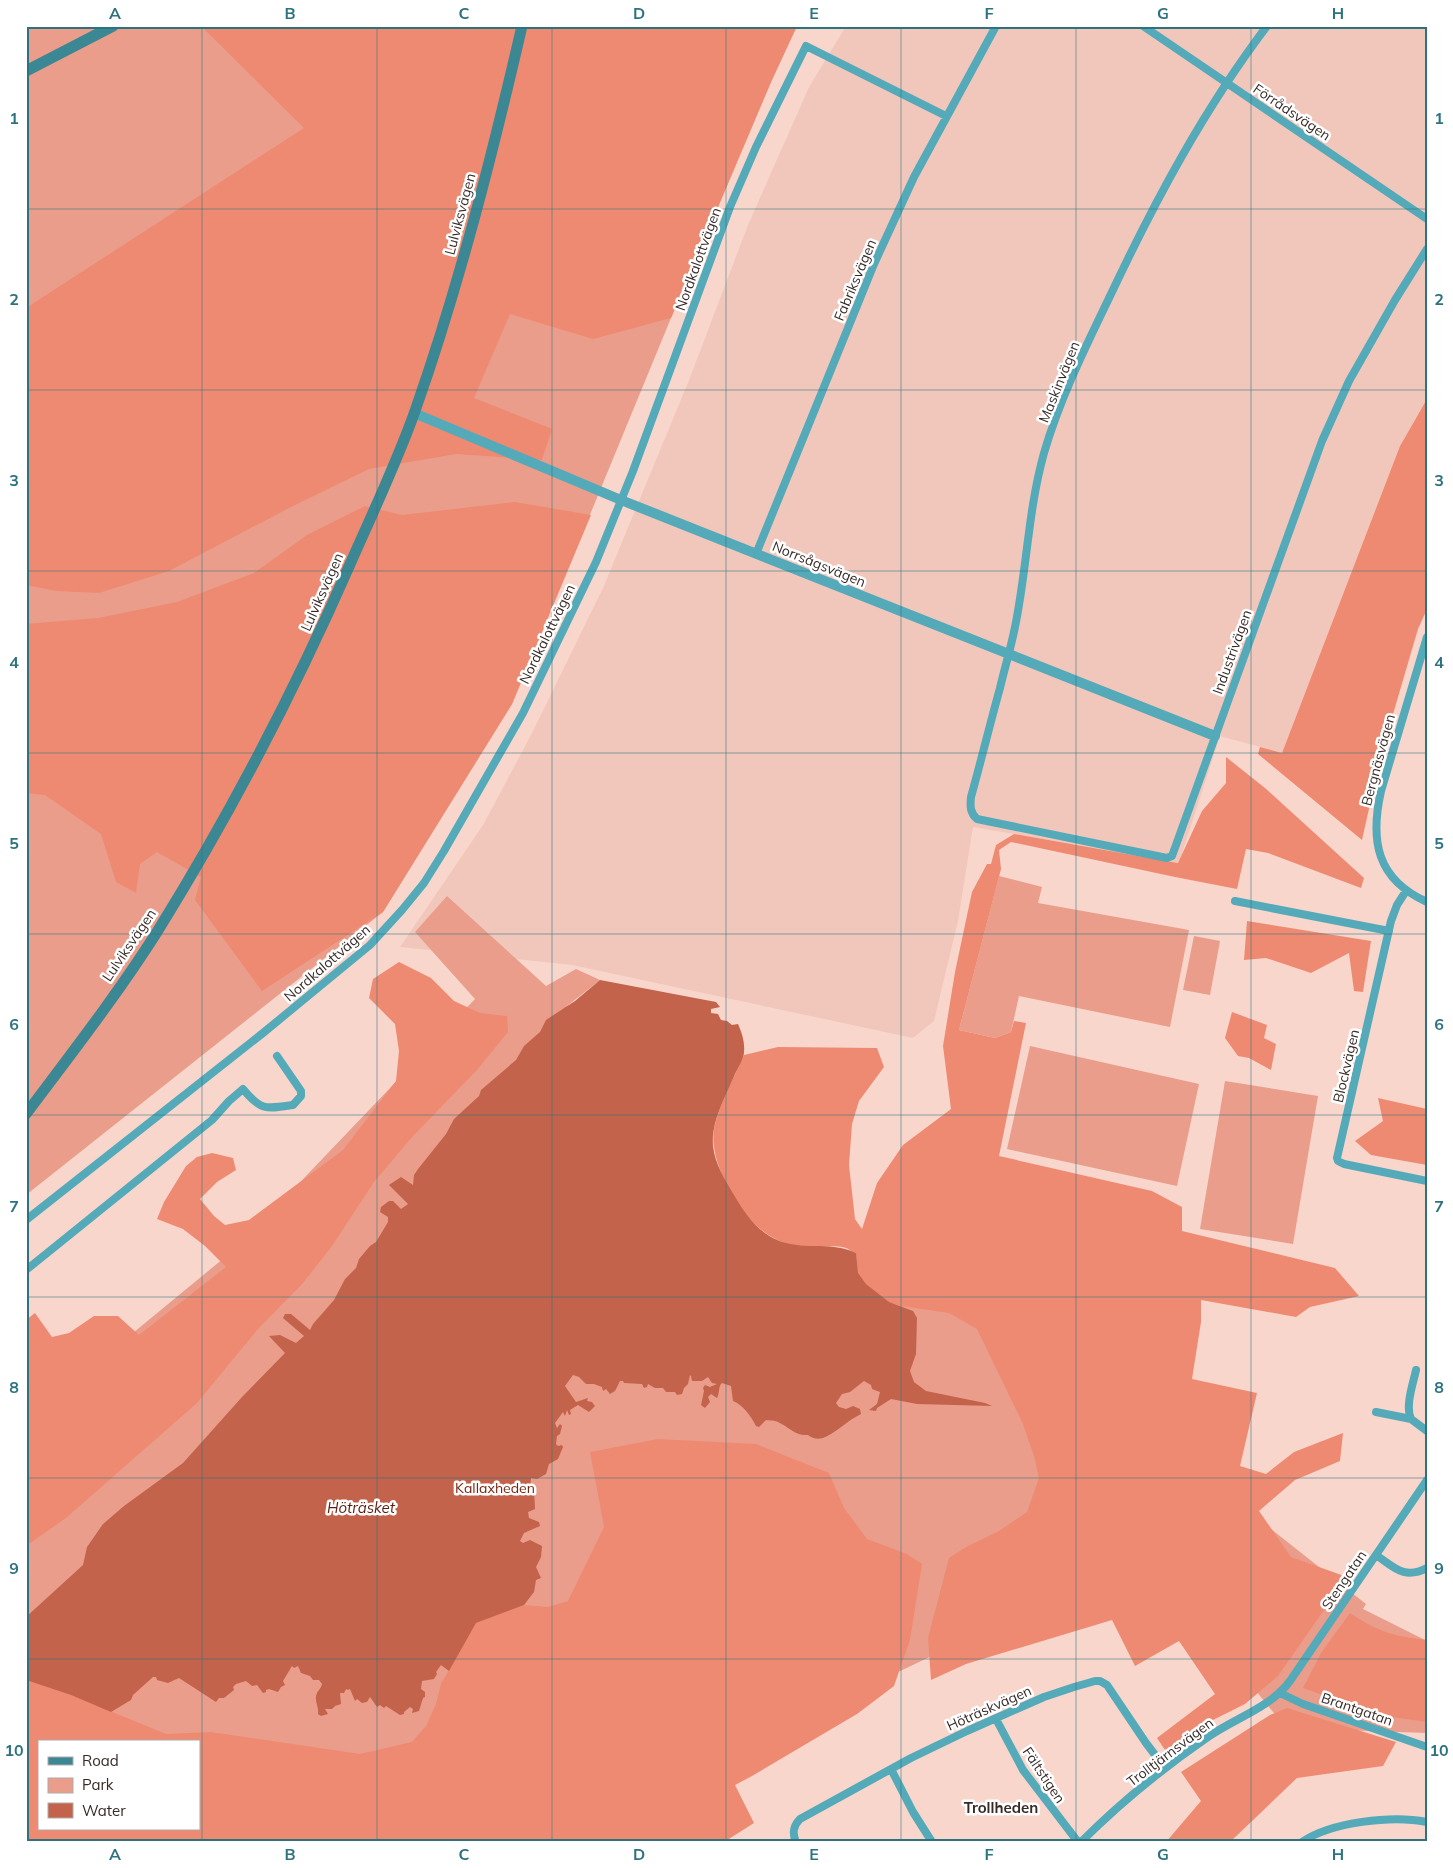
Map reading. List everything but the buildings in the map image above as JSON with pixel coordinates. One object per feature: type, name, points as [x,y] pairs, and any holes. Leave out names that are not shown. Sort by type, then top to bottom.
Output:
[{"type":"main road","points":[[26,71],[113,26]]},
{"type":"main road","name":"Lulviksvägen","points":[[26,1114],[108,1003],[155,934],[213,839],[272,732],[315,645],[414,413],[470,236],[502,115],[522,26]]},
{"type":"street","name":"Fabriksvägen","points":[[756,554],[874,264],[914,177],[996,26]]},
{"type":"street","name":"Förrådsvägen","points":[[1143,26],[1427,219]]},
{"type":"street","name":"Maskinvägen","points":[[974,785],[1015,627],[1034,496],[1044,453],[1053,428],[1092,333],[1152,209],[1242,59],[1267,26]]},
{"type":"street","name":"Nordkalottvägen","points":[[26,1220],[263,1033],[370,945],[424,883],[523,712],[596,562],[668,380],[730,207],[756,147],[806,46],[946,116]]},
{"type":"street","name":"Industrivägen","points":[[974,785],[970,807],[977,819],[1167,858],[1172,856],[1322,441],[1349,381],[1395,300],[1427,249]]},
{"type":"street","name":"Norrsågsvägen","points":[[414,413],[621,500],[1215,736]]},
{"type":"street","name":"Bergnäsvägen","points":[[1427,637],[1382,791],[1376,823],[1376,843],[1385,866],[1406,891],[1427,902]]},
{"type":"street","name":"Blockvägen","points":[[1406,891],[1394,911],[1337,1158],[1338,1161],[1344,1164],[1427,1181]]},
{"type":"street","points":[[1235,901],[1389,931]]},
{"type":"street","points":[[26,1270],[212,1120],[243,1089],[260,1106],[293,1105],[298,1100],[301,1091],[277,1056]]},
{"type":"street","points":[[1411,1419],[1409,1413],[1410,1402],[1416,1370]]},
{"type":"street","points":[[1376,1412],[1411,1419],[1427,1431]]},
{"type":"street","name":"Stengatan","points":[[1280,1692],[1290,1681],[1427,1480]]},
{"type":"street","points":[[1376,1555],[1407,1574],[1417,1573],[1427,1568]]},
{"type":"street","name":"Höträskvägen","points":[[796,1842],[793,1832],[796,1822],[806,1815],[967,1731],[1044,1697],[1089,1682],[1100,1681],[1107,1685],[1165,1768]]},
{"type":"street","name":"Brantgatan","points":[[1280,1692],[1303,1704],[1427,1747]]},
{"type":"street","name":"Trolltjärnsvägen","points":[[1079,1842],[1165,1768],[1208,1736],[1263,1705],[1280,1692]]},
{"type":"street","name":"Fältstigen","points":[[996,1719],[1023,1770],[1079,1842]]},
{"type":"street","points":[[891,1769],[913,1812],[932,1842]]},
{"type":"street","points":[[1302,1842],[1320,1832],[1366,1822],[1385,1820],[1427,1822]]},
{"type":"shaded area","points":[[201,26],[797,26],[771,82],[671,318],[593,339],[510,314],[474,398],[552,429],[542,460],[456,454],[369,469],[291,507],[169,571],[99,593],[56,591],[26,585],[26,308],[304,128]]},
{"type":"shaded area","points":[[846,26],[1427,26],[1427,399],[1400,446],[1282,753],[1220,736],[1179,863],[973,827],[958,921],[934,1021],[913,1038],[572,965],[400,947],[483,825],[530,737],[603,588],[689,380],[748,225],[809,87]]},
{"type":"shaded area","points":[[1427,399],[1427,609],[1418,629],[1381,755],[1362,840],[1258,754],[1260,747],[1282,753],[1400,446]]},
{"type":"shaded area","points":[[515,502],[591,515],[512,704],[383,912],[262,991],[195,900],[201,877],[157,852],[140,864],[136,893],[116,882],[101,834],[45,795],[26,793],[26,624],[98,618],[177,602],[254,573],[307,535],[365,506],[402,515]]},
{"type":"shaded area","points":[[1226,757],[1265,788],[1364,878],[1361,888],[1268,853],[1246,849],[1237,889],[1011,842],[999,850],[1001,869],[959,1030],[995,1038],[1011,1032],[1014,1021],[1026,1023],[999,1156],[1152,1191],[1182,1207],[1182,1231],[1335,1268],[1359,1296],[1310,1307],[1296,1317],[1201,1300],[1201,1322],[1192,1379],[1257,1393],[1240,1466],[1266,1474],[1294,1452],[1343,1433],[1340,1461],[1295,1480],[1259,1511],[1291,1557],[1347,1577],[1278,1676],[1245,1704],[1207,1723],[1180,1744],[1165,1750],[1157,1738],[1215,1694],[1179,1641],[1135,1666],[1112,1620],[966,1664],[931,1680],[928,1638],[949,1558],[966,1547],[999,1531],[1027,1512],[1039,1478],[1023,1424],[977,1329],[949,1313],[901,1306],[889,1302],[866,1284],[858,1274],[856,1253],[847,1248],[788,1244],[762,1230],[751,1220],[730,1191],[722,1175],[716,1159],[714,1129],[723,1101],[744,1055],[778,1047],[877,1048],[884,1067],[859,1101],[852,1124],[849,1165],[855,1219],[862,1229],[877,1183],[903,1145],[951,1109],[943,1046],[955,972],[972,892],[987,864],[991,864],[996,845],[1014,834],[1178,863],[1202,811],[1226,783]]},
{"type":"shaded area","points":[[1247,921],[1371,941],[1363,992],[1354,991],[1349,953],[1311,973],[1266,958],[1244,960]]},
{"type":"shaded area","points":[[399,962],[431,978],[454,1001],[480,1013],[507,1016],[508,1032],[477,1070],[413,1136],[374,1182],[332,1246],[303,1283],[258,1329],[197,1403],[66,1518],[26,1546],[26,1320],[35,1313],[52,1337],[69,1333],[94,1316],[118,1316],[139,1335],[226,1267],[205,1246],[183,1229],[157,1219],[164,1202],[186,1166],[197,1157],[212,1153],[233,1158],[236,1170],[217,1182],[200,1199],[214,1216],[225,1225],[249,1220],[343,1150],[396,1081],[399,1051],[395,1024],[369,998],[373,979]]},
{"type":"shaded area","points":[[1232,1012],[1267,1025],[1264,1038],[1276,1044],[1271,1070],[1249,1058],[1238,1056],[1225,1038]]},
{"type":"shaded area","points":[[1378,1098],[1427,1109],[1427,1165],[1371,1155],[1355,1141],[1383,1121]]},
{"type":"shaded area","points":[[658,1439],[756,1444],[829,1473],[844,1508],[867,1539],[907,1554],[922,1564],[910,1640],[894,1686],[857,1714],[735,1785],[754,1823],[724,1842],[26,1842],[26,1680],[71,1695],[166,1734],[211,1732],[360,1754],[412,1742],[426,1726],[436,1704],[441,1684],[476,1623],[524,1605],[548,1607],[568,1601],[604,1527],[590,1452]]},
{"type":"shaded area","points":[[1350,1613],[1369,1625],[1386,1632],[1427,1640],[1427,1722],[1378,1715],[1303,1688],[1321,1653]]},
{"type":"shaded area","points":[[1287,1708],[1396,1742],[1383,1766],[1297,1778],[1230,1842],[1166,1842],[1201,1801],[1181,1772],[1270,1715]]},
{"type":"green space","points":[[26,26],[797,26],[771,82],[671,318],[512,704],[383,912],[26,1195]]},
{"type":"green space","points":[[999,876],[1042,887],[1038,903],[1189,930],[1170,1027],[1019,996],[1011,1032],[995,1038],[959,1030]]},
{"type":"green space","name":"Kallaxheden","points":[[447,896],[546,986],[576,969],[600,980],[567,1006],[788,1291],[987,1178],[1205,1477],[1366,1604],[1363,1609],[1427,1641],[1427,1733],[1286,1728],[1143,1551],[1016,1616],[896,1673],[610,1842],[26,1842],[26,1421],[241,1244],[475,999],[415,932]]},
{"type":"green space","points":[[1194,936],[1220,941],[1210,995],[1183,990]]},
{"type":"green space","points":[[1030,1046],[1199,1084],[1177,1186],[1007,1149]]},
{"type":"green space","points":[[1225,1081],[1318,1096],[1293,1244],[1200,1229]]},
{"type":"water","name":"Höträsket","points":[[600,980],[716,1002],[720,1007],[711,1009],[711,1013],[718,1014],[721,1020],[727,1021],[732,1025],[738,1024],[743,1038],[744,1053],[714,1127],[713,1146],[721,1172],[742,1208],[762,1231],[785,1243],[836,1247],[856,1253],[858,1273],[866,1284],[889,1302],[913,1311],[917,1318],[916,1354],[910,1371],[914,1382],[926,1391],[992,1406],[917,1404],[891,1399],[877,1408],[876,1411],[869,1410],[877,1404],[880,1392],[872,1389],[871,1385],[864,1381],[850,1392],[842,1394],[836,1403],[839,1407],[846,1409],[853,1406],[860,1409],[861,1414],[836,1431],[821,1439],[817,1439],[796,1433],[775,1421],[766,1420],[759,1427],[756,1426],[746,1411],[733,1401],[731,1386],[722,1383],[717,1398],[711,1394],[708,1397],[710,1402],[705,1408],[701,1405],[703,1388],[705,1385],[710,1387],[717,1384],[712,1383],[708,1377],[702,1381],[692,1381],[690,1375],[688,1384],[682,1394],[677,1395],[675,1392],[666,1392],[663,1388],[655,1388],[648,1384],[644,1388],[642,1384],[624,1383],[623,1381],[620,1381],[615,1391],[610,1394],[606,1389],[603,1391],[602,1387],[586,1384],[579,1377],[573,1375],[565,1386],[576,1402],[588,1398],[587,1401],[592,1402],[595,1406],[589,1412],[578,1405],[570,1410],[571,1414],[569,1415],[567,1410],[565,1416],[563,1412],[555,1423],[557,1428],[560,1424],[562,1426],[560,1434],[557,1436],[556,1444],[563,1447],[558,1459],[549,1464],[546,1474],[537,1479],[531,1478],[530,1490],[534,1489],[535,1509],[528,1512],[529,1518],[539,1522],[540,1526],[524,1533],[520,1541],[523,1543],[530,1540],[542,1546],[541,1557],[536,1567],[541,1578],[536,1580],[534,1592],[524,1605],[476,1623],[449,1671],[441,1665],[434,1679],[422,1681],[421,1689],[425,1692],[425,1697],[419,1711],[412,1713],[413,1709],[410,1707],[404,1714],[400,1715],[386,1706],[384,1708],[380,1705],[377,1707],[370,1697],[367,1702],[362,1703],[357,1699],[355,1701],[350,1689],[346,1689],[344,1693],[340,1693],[341,1704],[332,1709],[325,1709],[328,1714],[321,1716],[318,1714],[316,1698],[322,1684],[319,1680],[313,1680],[310,1676],[301,1673],[298,1666],[294,1668],[292,1666],[283,1681],[285,1685],[278,1692],[269,1689],[263,1693],[257,1685],[252,1686],[246,1681],[236,1684],[233,1687],[234,1690],[224,1698],[219,1698],[216,1702],[179,1678],[168,1683],[153,1677],[133,1695],[131,1700],[111,1712],[71,1695],[26,1680],[26,1617],[83,1565],[87,1547],[103,1524],[124,1506],[183,1463],[242,1397],[285,1353],[269,1336],[280,1335],[296,1343],[304,1336],[283,1318],[285,1314],[291,1314],[310,1330],[334,1300],[345,1279],[356,1268],[359,1259],[376,1242],[388,1222],[388,1217],[380,1212],[381,1207],[389,1201],[393,1201],[401,1209],[408,1204],[389,1185],[401,1177],[413,1185],[414,1175],[446,1134],[454,1119],[479,1096],[481,1090],[516,1060],[524,1046],[540,1032],[546,1020],[575,1001]]},
{"type":"district","name":"Trollheden","points":[[1001,1808]]}]
